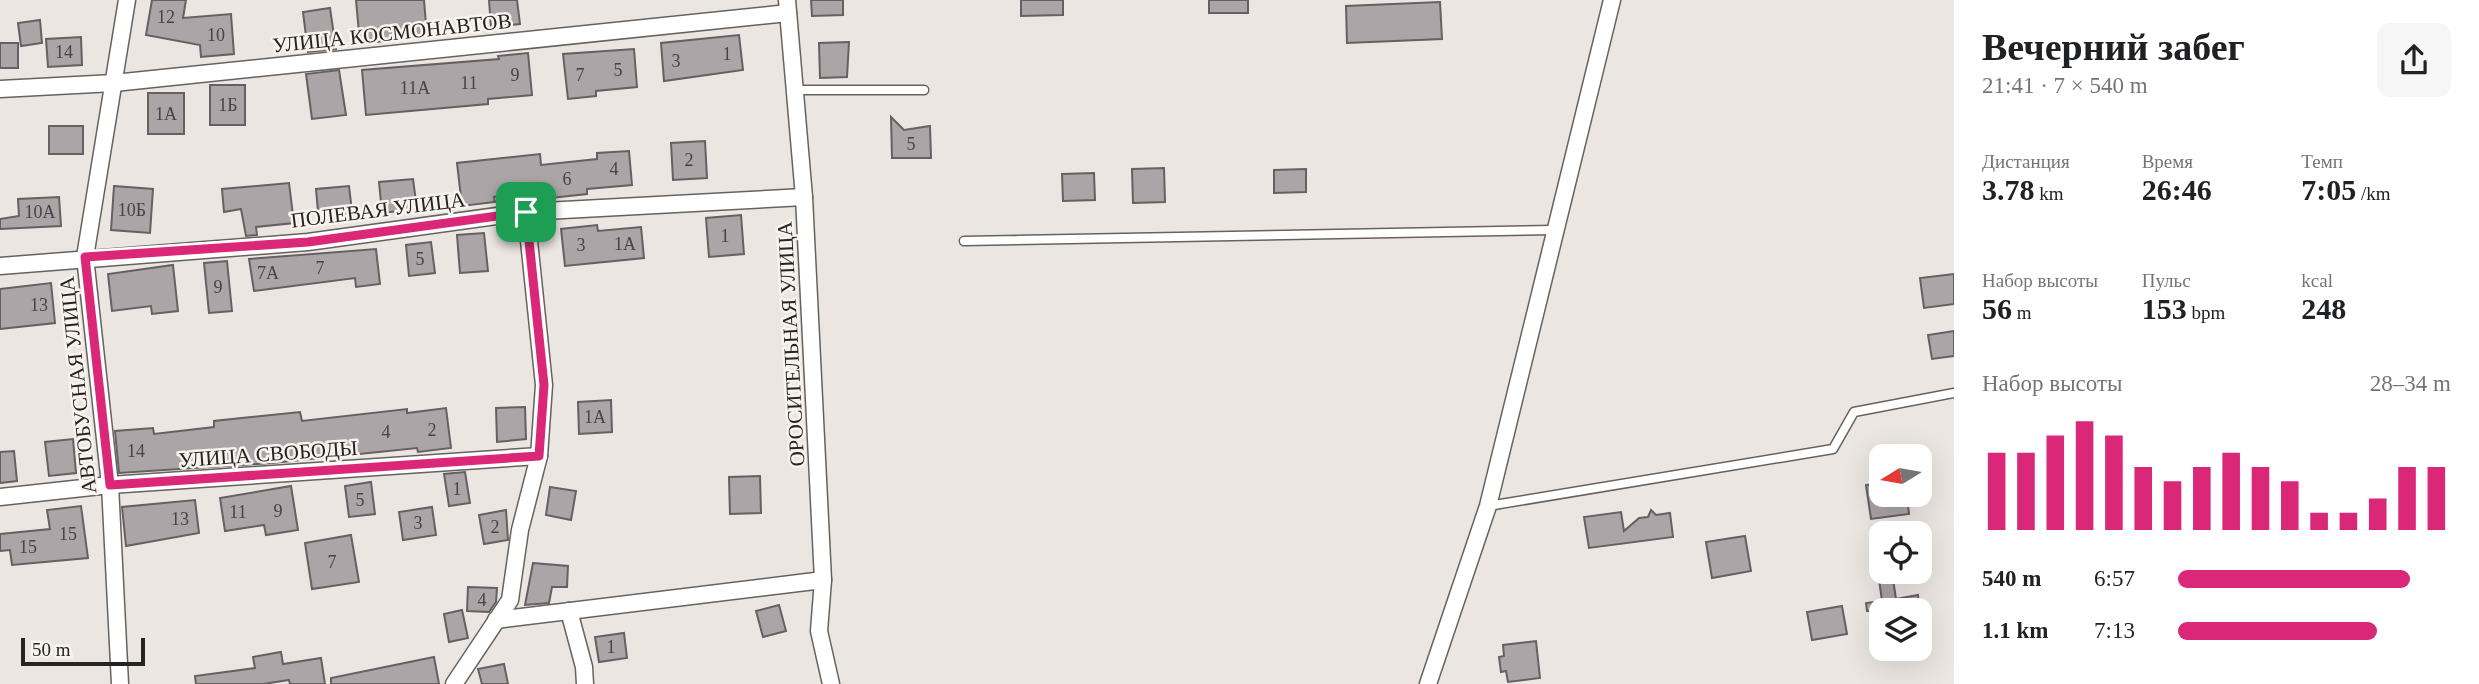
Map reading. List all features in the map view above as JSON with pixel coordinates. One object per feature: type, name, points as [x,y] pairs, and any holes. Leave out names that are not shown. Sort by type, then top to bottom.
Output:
[{"type":"street","name":"АВТОБУСНАЯ УЛИЦА","points":[[120,684],[110,485],[85,257],[127,0]]},
{"type":"street","points":[[1428,684],[1488,506],[1553,230],[1612,0]]},
{"type":"street","name":"УЛИЦА КОСМОНАВТОВ","points":[[0,89],[114,83],[787,7]]},
{"type":"street","name":"ОРОСИТЕЛЬНАЯ УЛИЦА","points":[[787,7],[804,197],[823,580],[819,631],[831,684]]},
{"type":"street","name":"ПОЛЕВАЯ УЛИЦА","points":[[0,266],[85,257],[308,242],[526,212],[804,197]]},
{"type":"street","points":[[454,684],[510,600],[520,530],[539,456],[544,385],[526,212]]},
{"type":"street","name":"УЛИЦА СВОБОДЫ","points":[[0,496],[110,485],[539,456]]},
{"type":"street","points":[[496,620],[823,580]]},
{"type":"street","points":[[569,611],[584,667],[585,684]]},
{"type":"lane","points":[[795,90],[924,90]]},
{"type":"lane","points":[[964,241],[1553,230]]},
{"type":"lane","points":[[1488,506],[1833,449],[1854,412],[1954,393]]},
{"type":"building","points":[[152,0],[186,0],[183,18],[231,14],[234,54],[201,57],[200,45],[146,35]]},
{"type":"building","points":[[356,0],[424,0],[427,36],[360,44]]},
{"type":"building","points":[[489,0],[517,0],[520,24],[491,27]]},
{"type":"building","points":[[811,0],[843,0],[843,15],[812,16]]},
{"type":"building","points":[[1021,0],[1063,0],[1063,15],[1021,16]]},
{"type":"building","points":[[1209,0],[1248,0],[1248,13],[1209,13]]},
{"type":"building","points":[[1440,2],[1442,39],[1347,43],[1346,6]]},
{"type":"building","points":[[330,8],[336,49],[308,52],[303,12]]},
{"type":"building","points":[[40,20],[42,43],[21,46],[18,23]]},
{"type":"building","points":[[739,35],[743,70],[664,81],[661,43]]},
{"type":"building","points":[[81,37],[82,65],[48,67],[46,39]]},
{"type":"building","points":[[849,42],[847,77],[820,78],[819,43]]},
{"type":"building","points":[[0,43],[18,43],[18,68],[0,68]]},
{"type":"building","points":[[634,49],[637,87],[596,91],[596,96],[568,99],[563,54]]},
{"type":"building","points":[[528,53],[532,95],[488,99],[488,104],[366,115],[362,70],[499,59],[498,56]]},
{"type":"building","points":[[339,70],[346,115],[312,119],[306,74]]},
{"type":"building","points":[[210,85],[245,85],[245,125],[210,125]]},
{"type":"building","points":[[148,93],[184,93],[184,134],[148,134]]},
{"type":"building","points":[[891,117],[904,130],[930,126],[931,158],[892,158]]},
{"type":"building","points":[[49,126],[83,126],[83,154],[49,154]]},
{"type":"building","points":[[705,141],[707,178],[673,180],[671,143]]},
{"type":"building","points":[[629,151],[632,185],[587,189],[587,194],[551,198],[550,191],[494,197],[495,202],[462,206],[457,163],[540,154],[541,165],[597,159],[597,153]]},
{"type":"building","points":[[1164,168],[1165,202],[1133,203],[1132,169]]},
{"type":"building","points":[[1306,169],[1306,192],[1274,193],[1274,170]]},
{"type":"building","points":[[1094,173],[1095,200],[1063,201],[1062,174]]},
{"type":"building","points":[[413,179],[417,209],[382,213],[379,182]]},
{"type":"building","points":[[289,183],[294,223],[256,227],[257,235],[246,236],[241,209],[224,212],[222,189]]},
{"type":"building","points":[[114,186],[153,189],[150,233],[111,230]]},
{"type":"building","points":[[349,186],[353,220],[319,223],[316,189]]},
{"type":"building","points":[[59,197],[61,226],[0,229],[0,219],[19,216],[18,199]]},
{"type":"building","points":[[741,215],[744,254],[709,257],[706,218]]},
{"type":"building","points":[[597,225],[598,231],[641,227],[644,258],[565,266],[561,229]]},
{"type":"building","points":[[484,233],[488,271],[460,273],[457,235]]},
{"type":"building","points":[[431,242],[435,273],[409,276],[406,245]]},
{"type":"building","points":[[376,249],[380,284],[356,287],[355,278],[254,291],[249,259]]},
{"type":"building","points":[[227,261],[232,311],[209,313],[204,263]]},
{"type":"building","points":[[173,265],[178,311],[152,314],[151,306],[112,311],[108,274]]},
{"type":"building","points":[[1954,274],[1954,304],[1924,308],[1920,278]]},
{"type":"building","points":[[51,283],[55,323],[0,329],[0,289]]},
{"type":"building","points":[[1954,331],[1954,356],[1932,359],[1928,335]]},
{"type":"building","points":[[611,400],[612,432],[579,434],[578,402]]},
{"type":"building","points":[[525,407],[526,439],[497,442],[496,408]]},
{"type":"building","points":[[446,408],[451,448],[418,452],[417,448],[272,463],[119,473],[115,431],[153,428],[154,434],[214,427],[214,421],[300,412],[302,421],[407,409],[407,413]]},
{"type":"building","points":[[73,439],[76,473],[49,476],[45,442]]},
{"type":"building","points":[[14,451],[17,481],[0,483],[0,452]]},
{"type":"building","points":[[465,472],[470,503],[449,506],[444,474]]},
{"type":"building","points":[[760,476],[761,513],[730,514],[729,477]]},
{"type":"building","points":[[371,482],[375,514],[349,517],[345,486]]},
{"type":"building","points":[[1866,485],[1869,485],[1869,505]]},
{"type":"building","points":[[291,486],[298,530],[266,535],[264,525],[225,531],[220,498]]},
{"type":"building","points":[[550,487],[576,491],[571,520],[546,515]]},
{"type":"building","points":[[195,500],[199,533],[126,546],[122,507]]},
{"type":"building","points":[[81,506],[88,558],[12,565],[10,550],[0,551],[0,534],[50,529],[47,510]]},
{"type":"building","points":[[432,507],[436,535],[403,540],[399,512]]},
{"type":"building","points":[[1869,508],[1908,508],[1909,514],[1871,519]]},
{"type":"building","points":[[506,510],[508,540],[484,544],[479,515]]},
{"type":"building","points":[[1651,510],[1656,515],[1670,513],[1673,537],[1589,548],[1584,517],[1621,512],[1624,531],[1639,518],[1648,517]]},
{"type":"building","points":[[351,535],[359,582],[312,589],[305,543]]},
{"type":"building","points":[[1745,536],[1751,571],[1712,578],[1706,542]]},
{"type":"building","points":[[533,563],[568,566],[567,587],[552,587],[549,603],[525,605]]},
{"type":"building","points":[[1880,584],[1894,584],[1896,598],[1882,598]]},
{"type":"building","points":[[468,587],[497,588],[496,602],[489,612],[467,611]]},
{"type":"building","points":[[779,605],[786,631],[763,637],[756,611]]},
{"type":"building","points":[[1842,606],[1847,634],[1812,640],[1807,612]]},
{"type":"building","points":[[462,610],[468,638],[449,642],[444,614]]},
{"type":"building","points":[[624,633],[627,658],[599,662],[595,637]]},
{"type":"building","points":[[1536,641],[1540,678],[1508,682],[1506,671],[1501,672],[1499,657],[1504,656],[1503,645]]},
{"type":"building","points":[[281,652],[283,664],[321,658],[325,684],[290,684],[289,680],[263,684],[196,684],[195,676],[255,668],[253,657]]},
{"type":"building","points":[[434,657],[439,684],[331,684],[331,678]]},
{"type":"building","points":[[504,664],[508,684],[482,684],[478,669]]},
{"type":"route","points":[[526,212],[544,385],[539,456],[110,485],[85,257],[308,242],[526,212]]}]
